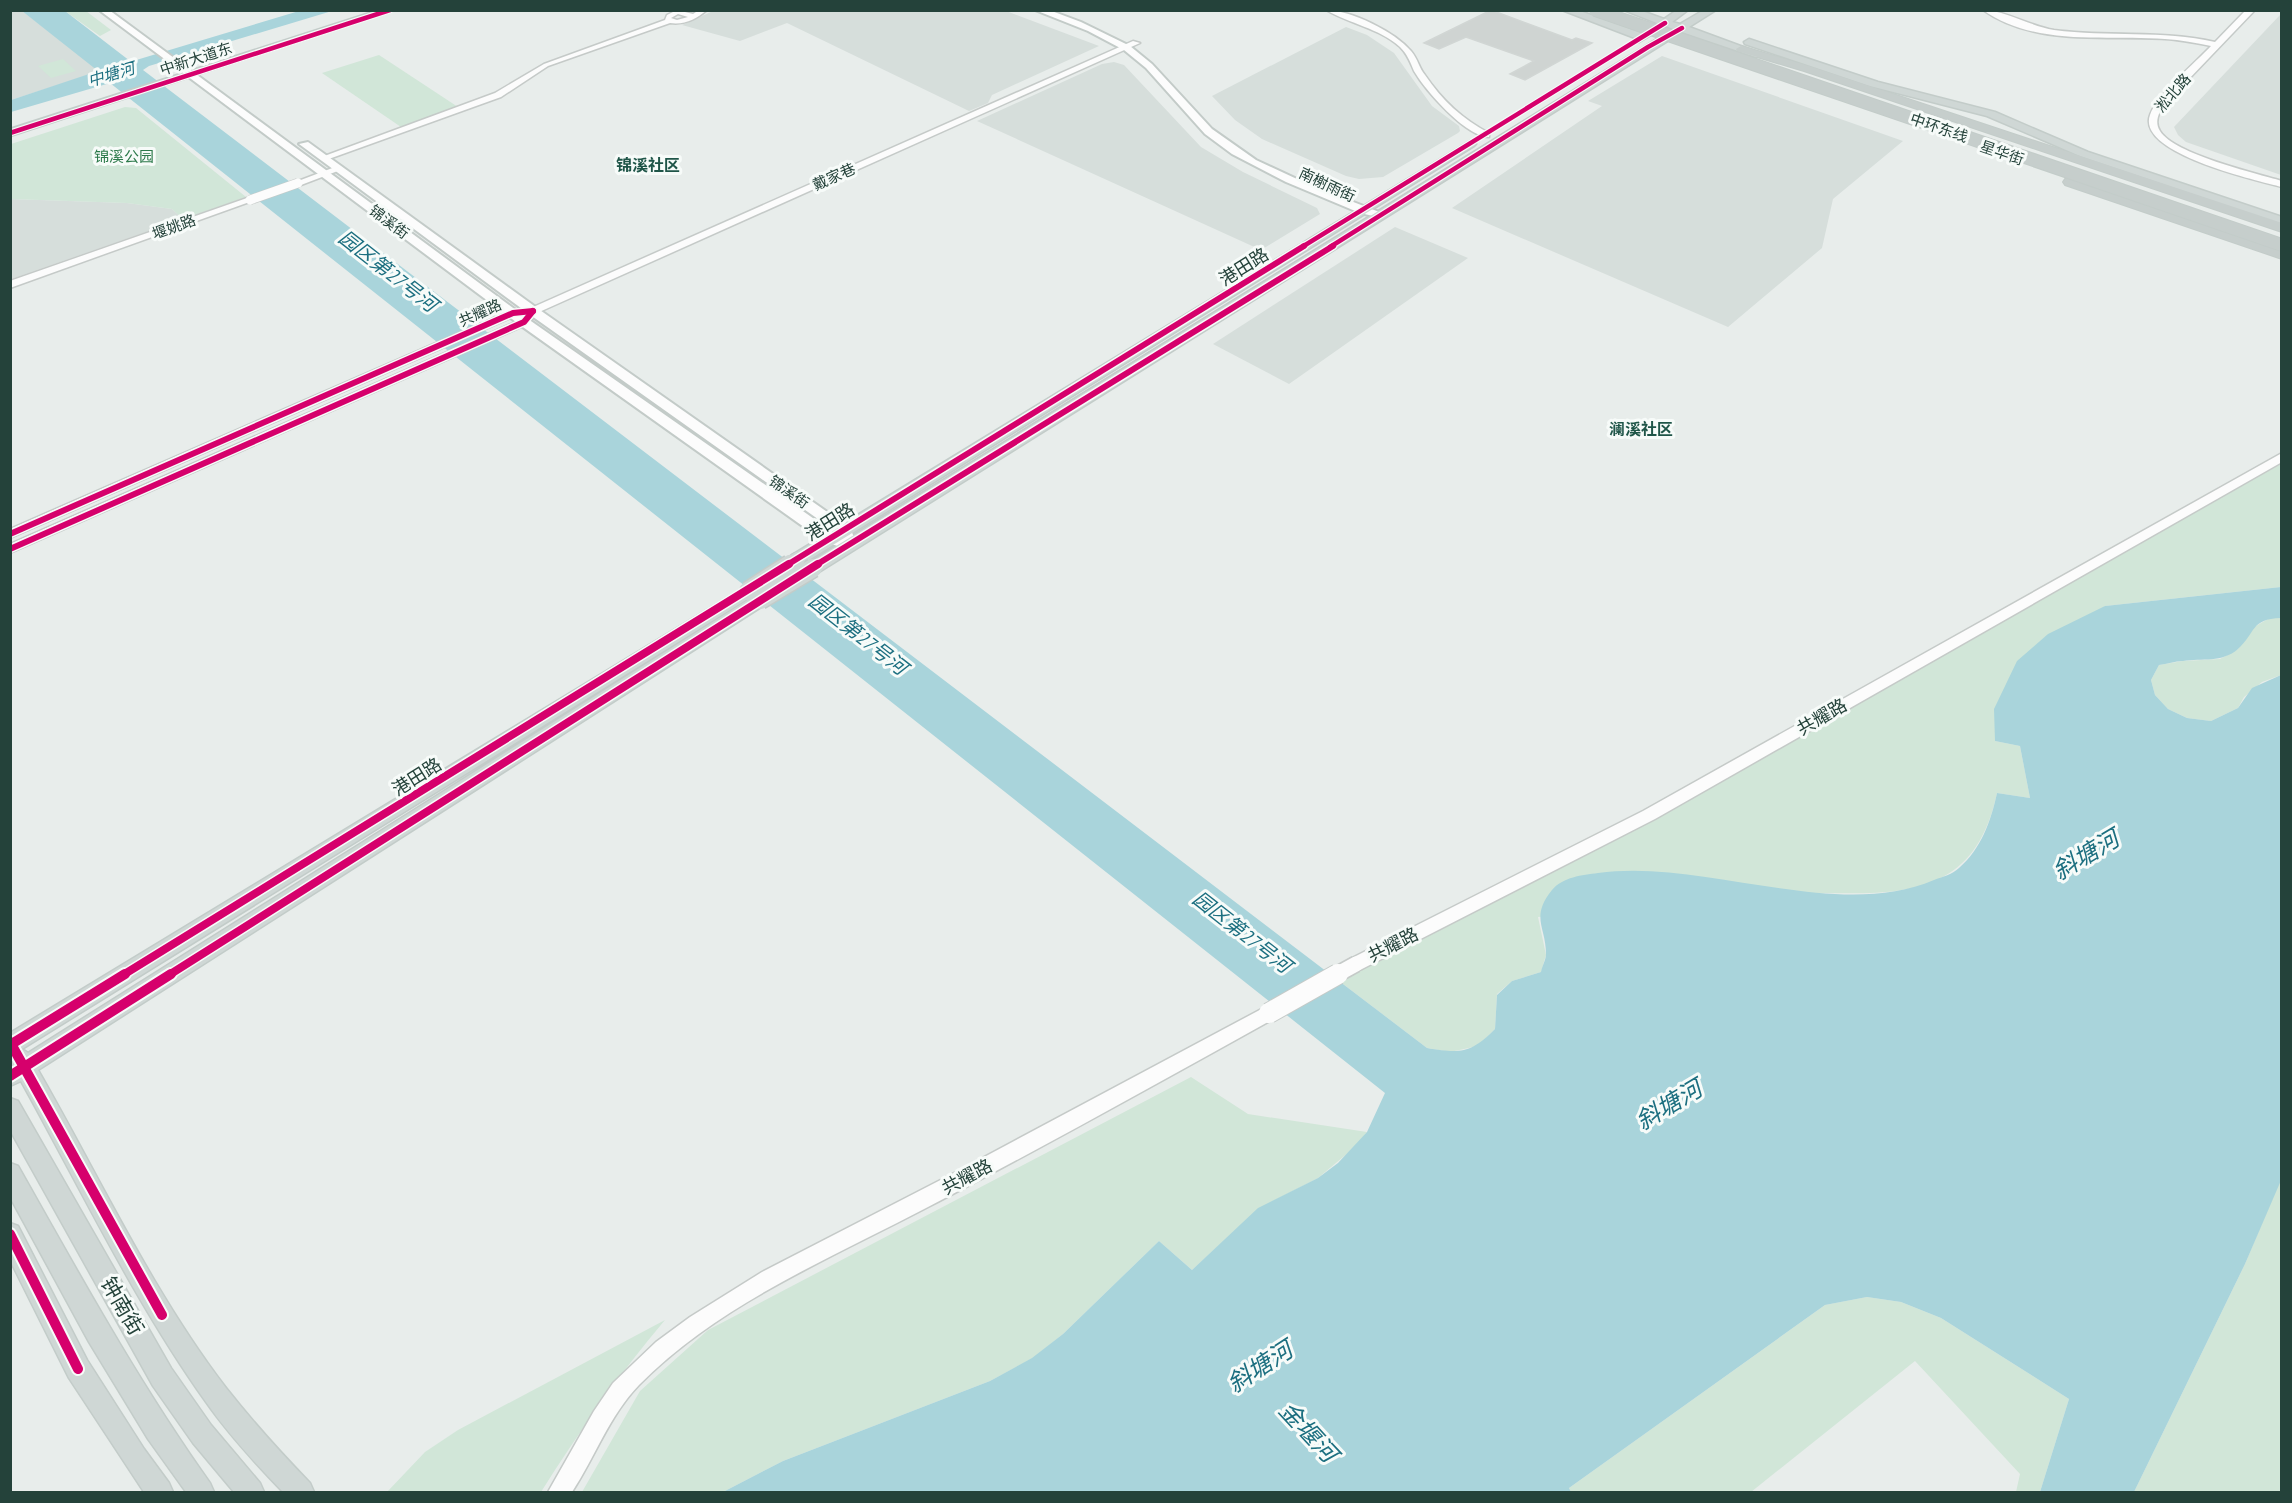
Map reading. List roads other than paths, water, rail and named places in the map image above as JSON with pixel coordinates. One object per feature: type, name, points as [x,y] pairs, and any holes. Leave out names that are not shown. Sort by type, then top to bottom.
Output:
[{"type":"highway","name":"中环东线","points":[[1595,10],[1736,52],[2282,245]]},
{"type":"highway","name":"中环东线","points":[[1617,10],[2282,236]]},
{"type":"highway","points":[[1736,52],[1971,123],[2282,229]]},
{"type":"highway","points":[[1736,52],[1863,111],[2282,255]]},
{"type":"main road","name":"锦溪街","points":[[103,10],[323,158],[533,311],[844,531]]},
{"type":"main road","name":"锦溪街","points":[[120,10],[171,54]]},
{"type":"main road","name":"中新大道东","points":[[10,124],[162,81],[369,10]]},
{"type":"main road","name":"中新大道东","points":[[194,70],[390,10]]},
{"type":"main road","name":"南榭雨街","points":[[1039,10],[1152,55],[1196,102]]},
{"type":"main road","name":"南榭雨街","points":[[1059,10],[1111,29],[1130,45],[1220,141],[1259,164],[1373,210]]},
{"type":"main road","points":[[1566,10],[1646,34]]},
{"type":"main road","name":"星华街","points":[[1587,10],[1646,34],[1665,38],[2282,250]]},
{"type":"main road","name":"星华街","points":[[1628,10],[1682,28],[1736,52],[2282,229]]},
{"type":"main road","name":"港田路","points":[[11,1043],[754,596],[813,568],[1684,10]]},
{"type":"main road","name":"港田路","points":[[18,1071],[754,596],[798,560],[830,539],[1373,210],[1712,10]]},
{"type":"main road","points":[[1694,22],[1874,84],[1984,112],[2084,154],[2282,221]]},
{"type":"main road","name":"锦溪街","points":[[194,70],[324,174],[524,322],[830,539],[850,545]]},
{"type":"main road","name":"中新大道东","points":[[10,133],[120,94]]},
{"type":"main road","name":"南榭雨街","points":[[1212,119],[1241,143],[1280,163]]},
{"type":"main road","name":"南榭雨街","points":[[1299,172],[1373,210]]},
{"type":"main road","points":[[844,531],[850,545]]},
{"type":"main road","points":[[11,1043],[18,1071],[162,1315],[217,1399],[251,1440],[302,1492]]},
{"type":"main road","name":"钟南街","points":[[10,1108],[162,1377],[202,1434],[251,1492]]},
{"type":"main road","name":"钟南街","points":[[10,1174],[98,1333],[157,1431],[201,1492]]},
{"type":"main road","points":[[10,1234],[78,1369],[135,1458],[160,1492]]},
{"type":"street","points":[[323,158],[504,93],[540,68],[669,21],[667,17],[674,13],[685,12],[691,16],[704,10]]},
{"type":"street","points":[[1329,10],[1373,29],[1403,47],[1412,55],[1415,66],[1424,80],[1449,111],[1466,125],[1486,135]]},
{"type":"street","points":[[1987,10],[2020,24],[2058,34],[2086,37],[2165,36],[2217,45]]},
{"type":"street","name":"淞北路","points":[[2251,10],[2154,112],[2152,120],[2156,133],[2172,146],[2189,154],[2282,184]]},
{"type":"street","name":"戴家巷","points":[[533,311],[1130,45]]},
{"type":"street","name":"堰姚路","points":[[10,285],[338,169]]},
{"type":"street","name":"共耀路","points":[[10,534],[513,313],[533,311]]},
{"type":"street","name":"共耀路","points":[[10,549],[524,322],[533,311]]},
{"type":"street","name":"共耀路","points":[[559,1492],[616,1397],[658,1353],[691,1327],[772,1279],[1023,1148],[1356,964],[1649,815],[2282,457]]},
{"type":"water","points":[[22,11],[65,11],[133,61],[299,11],[332,11],[149,66],[143,70],[1427,1048],[1449,1051],[1465,1050],[1479,1043],[1495,1029],[1497,995],[1512,981],[1541,972],[1546,954],[1540,915],[1545,899],[1556,886],[1573,877],[1639,871],[1855,895],[1896,891],[1954,872],[1967,860],[1979,843],[1992,814],[1997,793],[2030,798],[2020,746],[1995,741],[1994,709],[2017,661],[2048,634],[2105,606],[2281,587],[2281,618],[2259,624],[2238,649],[2219,658],[2159,665],[2151,680],[2155,695],[2168,709],[2187,718],[2211,721],[2238,708],[2252,688],[2281,675],[2282,1178],[2245,1264],[2134,1492],[2040,1492],[2069,1399],[1941,1318],[1901,1302],[1867,1297],[1825,1305],[1569,1488],[1571,1492],[723,1492],[783,1461],[990,1381],[1032,1358],[1063,1334],[1159,1241],[1192,1270],[1258,1208],[1318,1178],[1338,1163],[1367,1132],[1385,1093],[110,83],[11,112],[11,100],[98,71]]},
{"type":"district","name":"锦溪社区","points":[[648,165]]},
{"type":"district","name":"澜溪社区","points":[[1641,429]]},
{"type":"water label","name":"中塘河","points":[[111,74]]},
{"type":"water label","name":"园区第27号河","points":[[388,271]]},
{"type":"water label","name":"园区第27号河","points":[[858,634]]},
{"type":"water label","name":"斜塘河","points":[[2086,855]]},
{"type":"water label","name":"园区第27号河","points":[[1242,932]]},
{"type":"water label","name":"斜塘河","points":[[1669,1105]]},
{"type":"water label","name":"斜塘河","points":[[1260,1367]]},
{"type":"water label","name":"金堰河","points":[[1308,1432]]},
{"type":"park label","name":"锦溪公园","points":[[124,157]]}]
